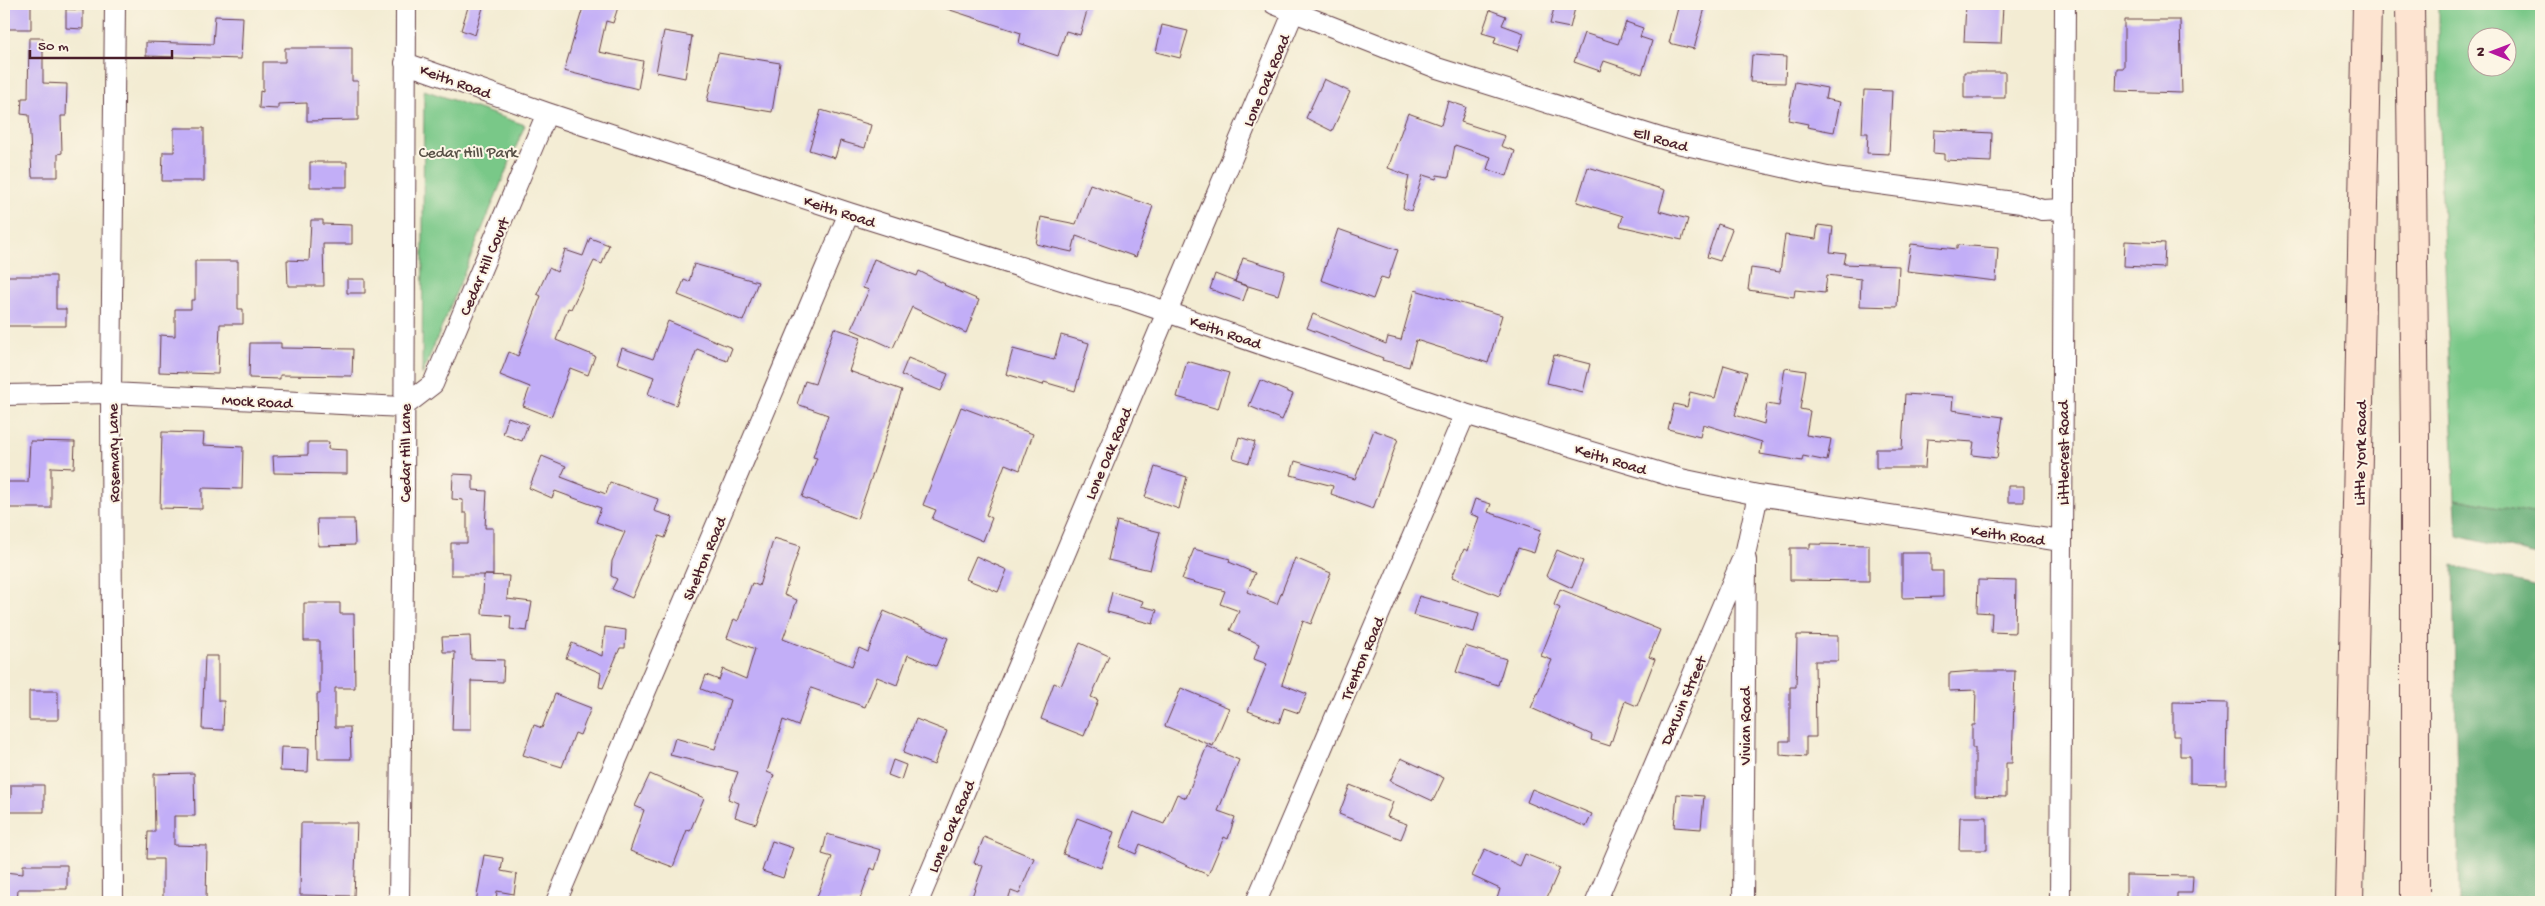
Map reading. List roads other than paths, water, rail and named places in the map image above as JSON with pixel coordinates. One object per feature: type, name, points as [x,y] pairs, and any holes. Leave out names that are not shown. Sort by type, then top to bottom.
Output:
[{"type":"main road","name":"Little York Road","points":[[2349,902],[2367,4]]},
{"type":"main road","points":[[2410,4],[2415,436],[2415,902]]},
{"type":"street","name":"Rosemary Lane","points":[[113,902],[111,393],[115,4]]},
{"type":"street","name":"Cedar Hill Lane","points":[[400,902],[406,4]]},
{"type":"street","name":"Ell Road","points":[[1274,4],[1296,7],[1437,68],[1673,142],[1827,177],[2021,203],[2042,210],[2063,208]]},
{"type":"street","name":"Littlecrest Road","points":[[2060,902],[2065,4]]},
{"type":"street","name":"Lone Oak Road","points":[[918,902],[1296,7]]},
{"type":"street","name":"Keith Road","points":[[405,63],[547,114],[849,213],[1166,311],[1465,414],[1681,479],[1758,495],[2061,541]]},
{"type":"street","name":"Cedar Hill Court","points":[[403,407],[433,384],[547,114]]},
{"type":"street","name":"Shelton Road","points":[[556,902],[849,213]]},
{"type":"street","points":[[4,395],[111,393]]},
{"type":"street","name":"Mock Road","points":[[111,393],[403,407]]},
{"type":"street","name":"Trenton Road","points":[[1256,902],[1465,414]]},
{"type":"street","name":"Darwin Street","points":[[1596,902],[1746,550],[1758,495]]},
{"type":"street","name":"Vivian Road","points":[[1743,902],[1746,550]]},
{"type":"park label","name":"Cedar Hill Park","points":[[468,151]]}]
